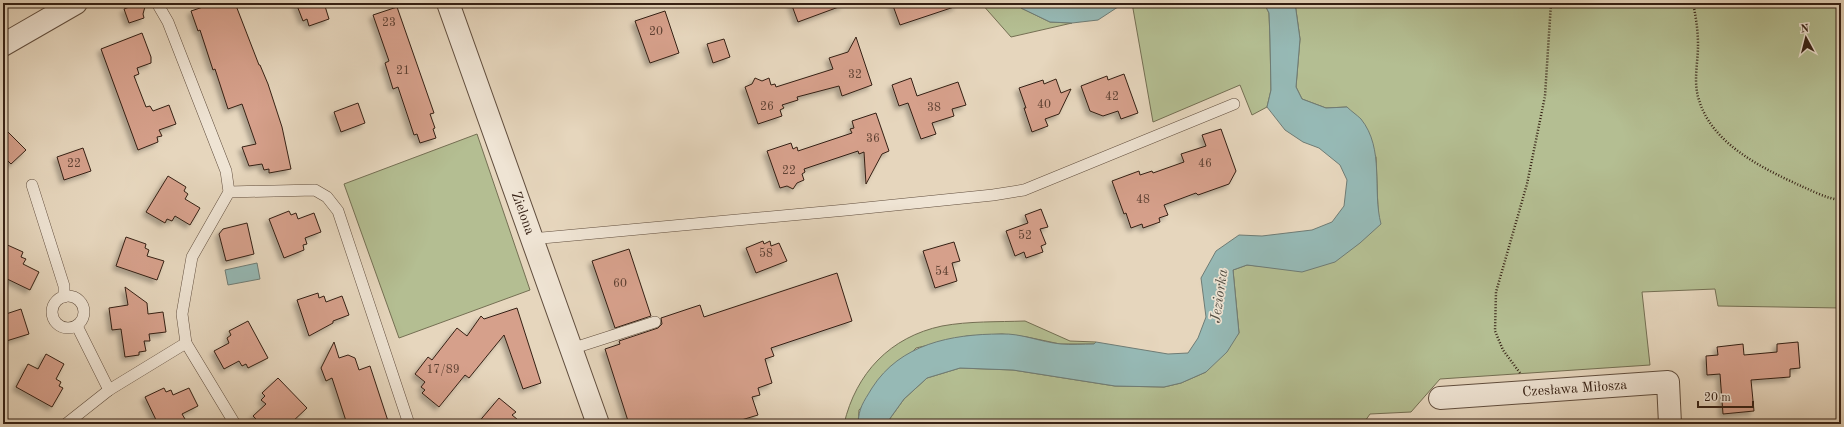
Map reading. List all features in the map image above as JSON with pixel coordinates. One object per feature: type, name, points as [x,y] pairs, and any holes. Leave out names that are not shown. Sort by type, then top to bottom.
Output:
[{"type":"street","points":[[3,45],[76,3]]},
{"type":"street","name":"Zielona","points":[[448,3],[598,424]]},
{"type":"street","name":"Czesława Miłosza","points":[[1440,398],[1668,382],[1670,424]]},
{"type":"lane","points":[[157,3],[168,22],[226,171],[229,192],[192,257],[182,314],[186,343],[235,424]]},
{"type":"lane","points":[[531,239],[993,195],[1024,190],[1234,104]]},
{"type":"lane","points":[[32,185],[64,286],[64,297]]},
{"type":"lane","points":[[229,192],[315,190],[327,197],[338,211],[409,424]]},
{"type":"lane","points":[[64,297],[74,297],[78,299],[84,307],[84,316],[77,326],[70,329],[59,326],[52,318],[52,307],[55,302],[64,297]]},
{"type":"lane","points":[[571,349],[655,322]]},
{"type":"lane","points":[[77,326],[110,390]]},
{"type":"lane","points":[[66,424],[110,390],[186,343]]},
{"type":"path","points":[[1520,373],[1503,350],[1495,331],[1496,292],[1528,184],[1544,103],[1551,3]]},
{"type":"path","points":[[1693,3],[1697,22],[1698,46],[1696,75],[1698,100],[1709,122],[1723,138],[1743,155],[1782,177],[1818,193],[1841,200]]},
{"type":"green space","points":[[981,3],[1016,3],[1021,8],[1050,22],[1072,23],[1011,37]]},
{"type":"green space","points":[[1132,3],[1264,3],[1269,13],[1270,39],[1271,90],[1267,107],[1252,115],[1240,85],[1153,122]]},
{"type":"green space","points":[[1295,3],[1841,3],[1841,308],[1718,306],[1715,289],[1642,292],[1650,365],[1440,379],[1411,412],[1370,414],[1363,424],[886,424],[904,399],[927,378],[960,368],[1013,370],[1115,386],[1164,387],[1181,383],[1206,372],[1239,333],[1233,270],[1247,265],[1269,267],[1378,210],[1376,157],[1347,107],[1326,108],[1302,99],[1296,87],[1300,39]]},
{"type":"green space","points":[[477,134],[530,290],[399,338],[344,184]]},
{"type":"green space","points":[[1025,321],[1070,341],[1096,342],[1094,344],[1060,344],[1027,337],[1002,334],[967,336],[916,348],[859,410],[858,424],[844,424],[857,389],[867,373],[891,348],[906,339],[923,331],[952,324]]},
{"type":"water","points":[[1016,3],[1124,3],[1098,20],[1072,23],[1050,22],[1021,8]]},
{"type":"water","name":"Jeziorka","points":[[1264,3],[1295,3],[1300,39],[1296,87],[1302,99],[1326,108],[1347,107],[1361,119],[1368,131],[1376,156],[1377,197],[1381,224],[1360,243],[1335,262],[1302,272],[1247,265],[1233,270],[1239,333],[1227,352],[1206,372],[1181,383],[1164,387],[1115,386],[1013,370],[960,368],[927,378],[904,399],[886,424],[858,424],[860,409],[872,388],[884,373],[897,361],[912,352],[928,344],[946,339],[964,336],[1008,334],[1061,344],[1094,344],[1096,342],[1168,354],[1188,353],[1198,338],[1206,317],[1201,278],[1216,251],[1239,235],[1262,236],[1312,230],[1332,222],[1344,206],[1347,180],[1340,165],[1319,148],[1303,142],[1285,130],[1267,107],[1271,90],[1270,39],[1269,13]]},
{"type":"water","points":[[257,263],[260,279],[228,285],[225,270]]},
{"type":"building","points":[[140,3],[146,3],[143,14],[144,18],[129,23],[124,9]]},
{"type":"building","points":[[215,3],[235,3],[268,84],[282,127],[291,169],[269,173],[269,169],[264,170],[262,164],[249,166],[242,147],[256,144],[242,104],[228,109],[215,69],[213,70],[200,30],[198,31],[191,11]]},
{"type":"building","points":[[296,3],[324,3],[329,19],[309,26],[307,19],[303,21]]},
{"type":"building","points":[[791,3],[843,3],[844,5],[798,22]]},
{"type":"building","points":[[892,3],[956,3],[957,6],[900,25]]},
{"type":"building","points":[[397,7],[434,113],[430,114],[435,128],[433,129],[436,138],[420,143],[417,134],[414,135],[398,87],[393,89],[385,63],[389,61],[373,15]]},
{"type":"building","points":[[665,11],[679,53],[650,63],[635,21]]},
{"type":"building","points":[[142,33],[151,57],[151,63],[137,68],[139,74],[134,76],[146,107],[150,106],[153,111],[169,105],[176,124],[159,130],[162,136],[157,137],[158,142],[138,150],[101,49]]},
{"type":"building","points":[[856,37],[872,85],[842,96],[839,86],[797,97],[798,100],[782,105],[784,108],[780,110],[782,116],[758,124],[745,87],[752,84],[755,78],[762,81],[769,78],[771,85],[775,84],[776,87],[833,69],[829,58],[848,52]]},
{"type":"building","points":[[724,39],[730,57],[713,63],[707,44]]},
{"type":"building","points":[[1124,74],[1138,113],[1121,119],[1118,111],[1103,116],[1090,111],[1081,86],[1107,76],[1108,80]]},
{"type":"building","points":[[911,78],[917,96],[958,82],[966,105],[952,109],[954,116],[932,123],[936,134],[921,139],[908,103],[899,106],[892,85]]},
{"type":"building","points":[[1056,79],[1061,93],[1071,89],[1059,114],[1045,119],[1048,126],[1032,132],[1019,88],[1043,80],[1044,84]]},
{"type":"building","points":[[358,103],[365,123],[341,132],[334,112]]},
{"type":"building","points":[[876,113],[889,151],[882,154],[866,184],[864,152],[859,154],[858,151],[804,169],[805,172],[802,174],[804,180],[797,183],[793,189],[787,186],[780,188],[767,151],[791,143],[793,149],[797,147],[798,151],[852,133],[850,129],[854,128],[852,121]]},
{"type":"building","points":[[3,127],[26,150],[11,164],[3,156]]},
{"type":"building","points":[[1221,129],[1236,171],[1229,184],[1198,195],[1196,193],[1164,205],[1168,215],[1159,218],[1160,222],[1143,228],[1142,224],[1131,228],[1126,213],[1124,214],[1112,181],[1139,171],[1140,175],[1152,171],[1153,173],[1184,162],[1181,154],[1206,146],[1202,135]]},
{"type":"building","points":[[83,148],[91,171],[64,180],[57,157]]},
{"type":"building","points":[[168,176],[186,187],[184,191],[188,194],[185,199],[200,208],[190,225],[175,216],[172,221],[167,219],[165,223],[146,212]]},
{"type":"building","points":[[1041,209],[1048,227],[1040,229],[1046,244],[1041,246],[1043,252],[1026,258],[1024,252],[1015,256],[1006,231],[1028,223],[1025,215]]},
{"type":"building","points":[[289,211],[291,215],[296,213],[298,219],[314,213],[321,232],[305,238],[307,244],[303,245],[304,250],[284,258],[269,219]]},
{"type":"building","points":[[247,223],[254,254],[226,261],[219,234],[223,229]]},
{"type":"building","points":[[126,237],[146,244],[145,248],[149,250],[147,256],[164,261],[157,280],[116,266]]},
{"type":"building","points":[[763,241],[764,244],[770,241],[771,246],[779,243],[787,261],[756,273],[746,248]]},
{"type":"building","points":[[954,242],[960,261],[952,263],[957,281],[935,288],[923,251]]},
{"type":"building","points":[[3,243],[23,252],[21,257],[26,259],[23,264],[39,272],[30,290],[3,277]]},
{"type":"building","points":[[629,249],[651,316],[615,328],[592,261]]},
{"type":"building","points":[[837,273],[852,321],[771,348],[774,356],[765,359],[772,383],[758,388],[760,395],[752,397],[758,415],[728,424],[629,424],[605,349],[620,344],[619,341],[658,328],[662,324],[661,318],[700,305],[704,317]]},
{"type":"building","points":[[125,287],[147,303],[148,314],[163,312],[166,332],[149,334],[150,341],[144,341],[146,351],[139,352],[139,355],[125,357],[121,329],[112,330],[109,308],[128,305]]},
{"type":"building","points":[[318,293],[319,298],[324,296],[326,302],[342,296],[349,315],[333,321],[333,323],[309,336],[297,300]]},
{"type":"building","points":[[517,308],[541,383],[523,389],[504,335],[469,378],[465,375],[439,407],[422,393],[425,390],[421,387],[425,382],[415,374],[428,357],[432,360],[457,328],[467,336],[481,316],[484,319]]},
{"type":"building","points":[[21,309],[29,334],[3,342],[3,315]]},
{"type":"building","points":[[248,321],[268,358],[248,368],[246,364],[242,366],[239,361],[224,369],[214,351],[229,343],[227,338],[231,335],[229,331]]},
{"type":"building","points":[[334,342],[339,358],[348,355],[355,358],[359,370],[370,366],[389,424],[347,424],[332,378],[326,381],[321,368]]},
{"type":"building","points":[[1798,342],[1800,368],[1790,369],[1790,377],[1751,380],[1754,411],[1723,414],[1720,374],[1707,375],[1706,356],[1718,355],[1717,347],[1743,344],[1744,355],[1777,352],[1777,344]]},
{"type":"building","points":[[46,354],[64,364],[56,379],[61,382],[59,386],[63,388],[52,407],[16,387],[28,364],[38,369]]},
{"type":"building","points":[[278,378],[307,408],[291,423],[288,420],[284,424],[261,424],[253,416],[266,404],[261,400],[265,396],[262,393]]},
{"type":"building","points":[[164,388],[166,392],[171,390],[173,395],[189,388],[198,406],[182,414],[185,419],[175,424],[158,424],[145,397]]},
{"type":"building","points":[[499,398],[516,412],[512,415],[523,424],[477,424]]}]
